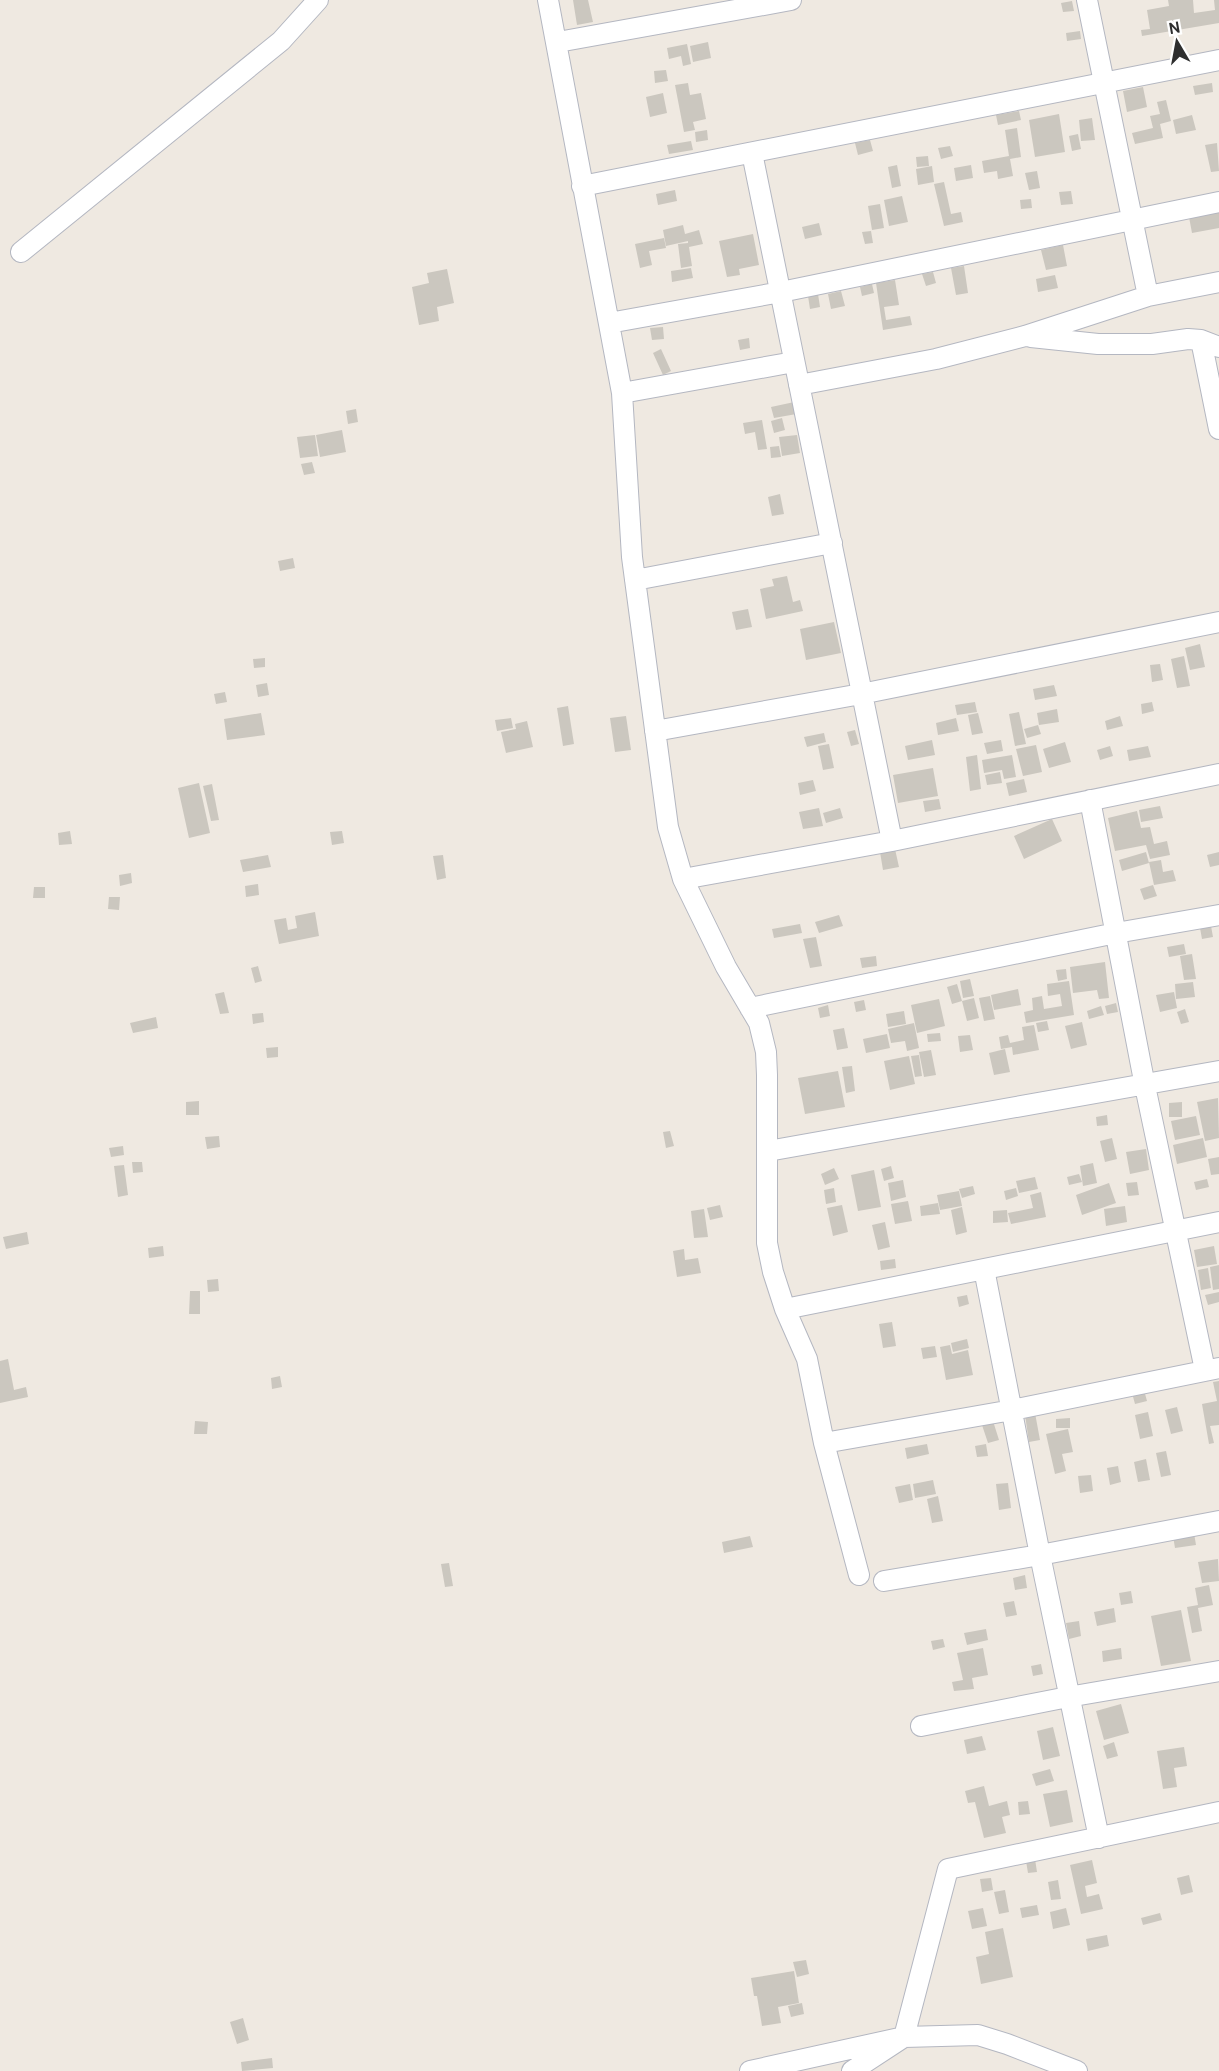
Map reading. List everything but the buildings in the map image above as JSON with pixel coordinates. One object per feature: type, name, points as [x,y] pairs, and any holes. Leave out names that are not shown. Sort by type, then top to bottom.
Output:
[{"type":"street","points":[[21,252],[281,41],[318,0]]},
{"type":"street","points":[[548,0],[558,42],[582,186],[622,393],[632,557],[668,827],[683,879],[726,968],[759,1023],[766,1052],[767,1243],[773,1272],[785,1309],[807,1359],[824,1443],[859,1575]]},
{"type":"street","points":[[558,42],[791,0]]},
{"type":"street","points":[[1087,0],[1148,296]]},
{"type":"street","points":[[582,186],[1219,60]]},
{"type":"street","points":[[752,153],[892,841]]},
{"type":"street","points":[[609,323],[781,292],[1219,202]]},
{"type":"street","points":[[799,385],[936,359],[1025,336],[1148,296],[1219,282]]},
{"type":"street","points":[[1025,336],[1098,344],[1152,344],[1188,339],[1210,344],[1219,429]]},
{"type":"street","points":[[622,393],[794,362]]},
{"type":"street","points":[[635,580],[831,543]]},
{"type":"street","points":[[655,731],[861,694],[1219,622]]},
{"type":"street","points":[[683,879],[892,841],[1219,774]]},
{"type":"street","points":[[824,1443],[1012,1410],[1212,1369],[1176,1231],[1145,1086],[1090,800]]},
{"type":"street","points":[[750,1008],[1116,933],[1219,915]]},
{"type":"street","points":[[768,1151],[1145,1086],[1219,1071]]},
{"type":"street","points":[[785,1309],[1219,1222]]},
{"type":"street","points":[[984,1269],[1068,1697],[1099,1838]]},
{"type":"street","points":[[884,1581],[1040,1555],[1219,1521]]},
{"type":"street","points":[[921,1726],[1068,1697],[1219,1671]]},
{"type":"street","points":[[852,2071],[904,2037],[948,1869],[1219,1812]]},
{"type":"street","points":[[750,2071],[904,2037],[978,2035],[1077,2071]]}]
